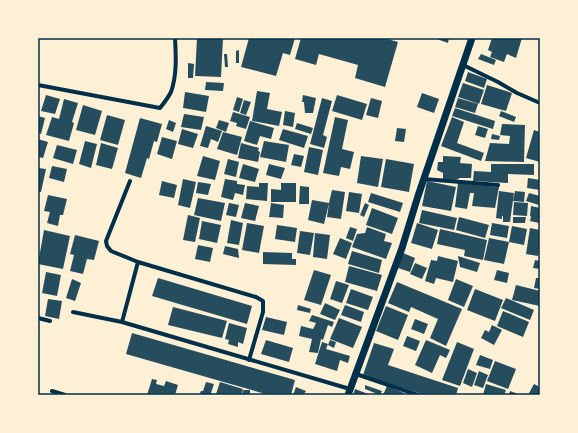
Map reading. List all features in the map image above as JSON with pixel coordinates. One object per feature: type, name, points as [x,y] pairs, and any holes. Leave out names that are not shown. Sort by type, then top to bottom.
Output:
[{"type":"street","points":[[38,85],[160,108],[170,92],[174,79],[176,57],[175,38]]},
{"type":"street","points":[[73,312],[122,322],[349,392],[402,248],[472,38]]},
{"type":"street","points":[[463,65],[517,93],[540,103]]},
{"type":"street","points":[[424,179],[498,185]]},
{"type":"street","points":[[130,181],[106,242],[107,246],[111,251],[138,262],[256,297],[263,301],[263,312],[249,360]]},
{"type":"street","points":[[122,322],[138,262]]},
{"type":"street","points":[[38,318],[50,321]]},
{"type":"street","points":[[356,374],[418,395]]},
{"type":"street","points":[[52,392],[65,395]]},
{"type":"building","points":[[197,38],[223,38],[221,77],[195,76]]},
{"type":"building","points":[[249,38],[295,38],[290,55],[283,53],[276,76],[241,67]]},
{"type":"building","points":[[301,38],[384,38],[398,42],[385,87],[355,78],[358,65],[319,54],[316,65],[295,59]]},
{"type":"building","points":[[434,38],[449,38],[448,43]]},
{"type":"building","points":[[492,38],[522,38],[516,58],[507,54],[504,62],[490,57],[492,52],[488,50]]},
{"type":"building","points":[[239,50],[239,63],[236,63],[236,51]]},
{"type":"building","points":[[224,54],[227,54],[228,67],[225,67]]},
{"type":"building","points":[[481,54],[496,60],[494,65],[478,59]]},
{"type":"building","points":[[188,63],[194,64],[193,78],[188,78]]},
{"type":"building","points":[[468,72],[487,79],[484,88],[465,81]]},
{"type":"building","points":[[206,82],[224,83],[223,91],[205,90]]},
{"type":"building","points":[[463,83],[484,90],[479,104],[458,97]]},
{"type":"building","points":[[487,85],[512,93],[506,111],[481,104]]},
{"type":"building","points":[[257,91],[270,93],[267,109],[282,112],[279,126],[252,121]]},
{"type":"building","points":[[185,92],[209,96],[206,112],[183,108]]},
{"type":"building","points":[[422,93],[439,99],[434,113],[417,107]]},
{"type":"building","points":[[46,95],[60,99],[55,114],[41,111]]},
{"type":"building","points":[[303,95],[316,98],[313,113],[305,113],[304,102],[302,102]]},
{"type":"building","points":[[337,95],[367,104],[362,120],[332,111]]},
{"type":"building","points":[[237,97],[243,99],[239,112],[233,110]]},
{"type":"building","points":[[322,98],[332,101],[323,135],[327,137],[324,148],[310,144]]},
{"type":"building","points":[[371,98],[382,101],[378,118],[366,115]]},
{"type":"building","points":[[458,98],[478,104],[475,113],[455,107]]},
{"type":"building","points":[[64,99],[78,103],[72,122],[74,123],[69,141],[46,135],[52,117],[59,119]]},
{"type":"building","points":[[244,100],[251,102],[246,115],[240,113]]},
{"type":"building","points":[[83,105],[102,111],[95,135],[76,130]]},
{"type":"building","points":[[455,108],[495,121],[493,129],[452,116]]},
{"type":"building","points":[[285,111],[295,113],[293,127],[283,125]]},
{"type":"building","points":[[501,111],[516,117],[514,122],[499,116]]},
{"type":"building","points":[[233,112],[250,117],[246,129],[236,126],[237,123],[230,121]]},
{"type":"building","points":[[184,114],[204,117],[201,130],[181,127]]},
{"type":"building","points":[[107,115],[125,120],[118,145],[100,140]]},
{"type":"building","points":[[38,116],[45,118],[41,134],[38,133]]},
{"type":"building","points":[[335,117],[348,120],[342,149],[354,152],[350,169],[341,167],[339,176],[323,173]]},
{"type":"building","points":[[452,117],[464,122],[457,143],[484,153],[481,161],[441,146]]},
{"type":"building","points":[[140,118],[162,124],[157,142],[154,141],[149,159],[147,158],[141,178],[125,173]]},
{"type":"building","points":[[169,120],[176,123],[173,132],[166,129]]},
{"type":"building","points":[[219,120],[229,123],[226,132],[216,128]]},
{"type":"building","points":[[250,121],[274,128],[271,139],[260,136],[257,145],[244,141]]},
{"type":"building","points":[[297,123],[313,128],[311,134],[295,129]]},
{"type":"building","points":[[502,124],[525,125],[524,162],[485,161],[490,143],[509,144],[510,136],[500,135]]},
{"type":"building","points":[[206,126],[222,131],[218,142],[211,139],[208,148],[200,146]]},
{"type":"building","points":[[478,126],[488,129],[485,138],[475,135]]},
{"type":"building","points":[[397,128],[406,129],[404,142],[395,141]]},
{"type":"building","points":[[182,129],[198,134],[193,148],[178,144]]},
{"type":"building","points":[[283,129],[308,136],[304,148],[279,140]]},
{"type":"building","points":[[534,130],[540,132],[540,162],[526,158]]},
{"type":"building","points":[[223,132],[242,137],[237,155],[217,149]]},
{"type":"building","points":[[492,134],[500,136],[499,140],[491,139]]},
{"type":"building","points":[[162,137],[177,141],[172,159],[157,154]]},
{"type":"building","points":[[38,139],[48,142],[43,158],[38,157]]},
{"type":"building","points":[[85,141],[97,144],[91,168],[79,164]]},
{"type":"building","points":[[264,141],[289,145],[286,162],[260,157]]},
{"type":"building","points":[[101,143],[118,148],[112,169],[96,165]]},
{"type":"building","points":[[241,143],[259,148],[258,151],[260,152],[258,162],[238,158]]},
{"type":"building","points":[[57,145],[77,150],[73,164],[53,158]]},
{"type":"building","points":[[309,147],[323,150],[318,175],[304,172]]},
{"type":"building","points":[[294,154],[304,156],[301,167],[291,165]]},
{"type":"building","points":[[203,156],[220,161],[215,180],[197,176]]},
{"type":"building","points":[[361,156],[383,159],[378,187],[357,183]]},
{"type":"building","points":[[443,156],[461,157],[460,163],[472,164],[471,178],[460,178],[456,180],[443,179],[443,173],[437,170],[438,162],[443,162]]},
{"type":"building","points":[[228,159],[239,162],[236,177],[224,174]]},
{"type":"building","points":[[386,159],[414,164],[409,192],[381,187]]},
{"type":"building","points":[[243,164],[259,169],[255,182],[239,178]]},
{"type":"building","points":[[269,164],[285,168],[281,179],[266,175]]},
{"type":"building","points":[[491,164],[534,164],[534,175],[508,174],[508,183],[473,181],[474,171],[491,172]]},
{"type":"building","points":[[52,166],[67,169],[64,182],[49,178]]},
{"type":"building","points":[[38,168],[46,169],[41,192],[38,192]]},
{"type":"building","points":[[528,178],[540,180],[540,190],[527,188]]},
{"type":"building","points":[[183,179],[196,182],[190,208],[178,205]]},
{"type":"building","points":[[225,179],[237,181],[237,184],[245,185],[243,195],[235,193],[233,200],[221,197]]},
{"type":"building","points":[[162,181],[177,185],[174,198],[159,195]]},
{"type":"building","points":[[427,181],[456,187],[451,211],[422,206]]},
{"type":"building","points":[[198,182],[211,184],[208,195],[196,193]]},
{"type":"building","points":[[259,183],[268,183],[267,201],[246,199],[247,186],[259,187]]},
{"type":"building","points":[[281,183],[296,183],[296,202],[271,202],[271,189],[281,190]]},
{"type":"building","points":[[458,183],[499,187],[495,208],[472,206],[474,193],[470,193],[467,209],[455,207]]},
{"type":"building","points":[[300,186],[309,187],[309,204],[299,204]]},
{"type":"building","points":[[332,190],[345,192],[341,219],[327,217]]},
{"type":"building","points":[[499,191],[514,193],[510,222],[503,222],[503,216],[502,219],[496,218]]},
{"type":"building","points":[[515,191],[525,192],[524,202],[513,201]]},
{"type":"building","points":[[349,192],[362,194],[359,213],[346,211]]},
{"type":"building","points":[[371,193],[403,203],[400,212],[368,202]]},
{"type":"building","points":[[529,193],[540,196],[539,205],[526,201]]},
{"type":"building","points":[[48,195],[67,199],[63,215],[60,215],[58,226],[47,223],[50,212],[44,211]]},
{"type":"building","points":[[198,198],[225,203],[221,221],[194,215]]},
{"type":"building","points":[[312,200],[329,203],[324,224],[308,220]]},
{"type":"building","points":[[514,202],[528,203],[527,216],[513,215]]},
{"type":"building","points":[[229,203],[239,205],[236,217],[226,215]]},
{"type":"building","points":[[245,203],[259,206],[255,221],[241,218]]},
{"type":"building","points":[[271,203],[284,205],[283,218],[269,217]]},
{"type":"building","points":[[365,203],[369,205],[364,217],[360,215]]},
{"type":"building","points":[[531,206],[540,208],[539,223],[530,221]]},
{"type":"building","points":[[372,208],[398,218],[392,234],[366,225]]},
{"type":"building","points":[[422,210],[457,218],[454,230],[419,223]]},
{"type":"building","points":[[188,215],[200,218],[195,242],[183,240]]},
{"type":"building","points":[[459,217],[489,225],[485,238],[456,230]]},
{"type":"building","points":[[513,217],[526,217],[525,223],[513,223]]},
{"type":"building","points":[[231,220],[243,223],[239,245],[227,243]]},
{"type":"building","points":[[202,221],[221,225],[217,243],[199,239]]},
{"type":"building","points":[[247,223],[264,226],[259,253],[242,250]]},
{"type":"building","points":[[417,223],[438,230],[432,249],[411,243]]},
{"type":"building","points":[[492,223],[509,226],[507,238],[490,235]]},
{"type":"building","points":[[277,225],[297,228],[295,242],[275,239]]},
{"type":"building","points":[[512,226],[527,229],[524,245],[509,242]]},
{"type":"building","points":[[350,227],[357,229],[353,241],[346,238]]},
{"type":"building","points":[[367,227],[386,234],[384,241],[392,243],[386,259],[352,247],[357,234],[365,233]]},
{"type":"building","points":[[530,228],[540,230],[538,256],[526,254]]},
{"type":"building","points":[[440,229],[487,240],[483,260],[464,256],[465,250],[437,244]]},
{"type":"building","points":[[44,230],[70,236],[63,269],[38,264]]},
{"type":"building","points":[[300,231],[314,233],[310,255],[297,253]]},
{"type":"building","points":[[315,233],[330,235],[327,259],[313,257]]},
{"type":"building","points":[[75,235],[99,241],[94,260],[87,259],[83,274],[70,271],[74,255],[70,254]]},
{"type":"building","points":[[340,238],[352,243],[346,259],[333,254]]},
{"type":"building","points":[[489,238],[509,242],[504,264],[484,260]]},
{"type":"building","points":[[198,245],[213,248],[210,262],[195,259]]},
{"type":"building","points":[[225,246],[238,249],[239,258],[223,254]]},
{"type":"building","points":[[352,251],[382,260],[379,273],[348,264]]},
{"type":"building","points":[[263,252],[292,253],[292,259],[296,259],[296,265],[263,264]]},
{"type":"building","points":[[403,253],[415,258],[410,272],[398,268]]},
{"type":"building","points":[[438,256],[458,261],[453,282],[436,278],[434,284],[425,281],[431,260],[437,261]]},
{"type":"building","points":[[458,256],[480,263],[477,272],[460,267]]},
{"type":"building","points":[[535,260],[540,261],[540,269],[533,268]]},
{"type":"building","points":[[415,263],[427,268],[422,279],[410,274]]},
{"type":"building","points":[[349,266],[382,275],[377,291],[345,282]]},
{"type":"building","points":[[314,270],[331,275],[321,305],[304,300]]},
{"type":"building","points":[[497,270],[509,273],[507,283],[494,280]]},
{"type":"building","points":[[46,272],[61,275],[57,296],[42,293]]},
{"type":"building","points":[[158,278],[252,306],[247,324],[152,296]]},
{"type":"building","points":[[536,278],[540,278],[540,289],[534,288]]},
{"type":"building","points":[[72,279],[81,283],[75,301],[66,298]]},
{"type":"building","points":[[456,279],[473,286],[464,307],[448,300]]},
{"type":"building","points":[[336,281],[349,285],[342,303],[330,299]]},
{"type":"building","points":[[397,282],[462,309],[446,346],[430,338],[438,319],[411,307],[409,312],[388,303]]},
{"type":"building","points":[[516,285],[540,291],[540,306],[512,300]]},
{"type":"building","points":[[351,289],[373,297],[368,310],[346,303]]},
{"type":"building","points":[[475,289],[503,300],[495,321],[467,310]]},
{"type":"building","points":[[506,298],[534,310],[530,320],[501,308]]},
{"type":"building","points":[[48,299],[62,301],[59,319],[45,316]]},
{"type":"building","points":[[325,303],[340,310],[335,320],[320,314]]},
{"type":"building","points":[[298,305],[311,309],[310,313],[297,310]]},
{"type":"building","points":[[345,305],[364,312],[361,322],[341,315]]},
{"type":"building","points":[[386,306],[408,315],[398,340],[376,331]]},
{"type":"building","points":[[173,307],[227,321],[222,338],[168,325]]},
{"type":"building","points":[[503,311],[529,322],[523,337],[497,326]]},
{"type":"building","points":[[312,315],[334,322],[332,327],[328,325],[323,340],[321,339],[318,353],[309,352],[312,339],[299,336],[301,326],[313,329],[316,323],[309,321]]},
{"type":"building","points":[[266,317],[287,322],[284,335],[262,330]]},
{"type":"building","points":[[339,318],[362,327],[353,348],[330,339]]},
{"type":"building","points":[[415,319],[428,324],[424,334],[411,329]]},
{"type":"building","points":[[229,323],[247,328],[243,344],[238,342],[238,347],[228,344],[229,340],[225,339]]},
{"type":"building","points":[[492,325],[502,330],[494,345],[481,338],[485,330],[489,332]]},
{"type":"building","points":[[132,333],[295,380],[291,395],[269,395],[126,354]]},
{"type":"building","points":[[407,336],[420,341],[416,351],[403,346]]},
{"type":"building","points":[[266,340],[293,348],[289,362],[261,354]]},
{"type":"building","points":[[330,340],[336,342],[334,348],[328,345]]},
{"type":"building","points":[[426,340],[450,350],[446,358],[440,355],[432,373],[415,365]]},
{"type":"building","points":[[322,342],[328,344],[326,349],[350,356],[348,363],[340,360],[337,371],[315,364]]},
{"type":"building","points":[[457,342],[474,349],[460,386],[442,380]]},
{"type":"building","points":[[374,343],[394,349],[388,365],[458,388],[456,395],[425,395],[363,375]]},
{"type":"building","points":[[480,355],[493,360],[490,369],[476,365]]},
{"type":"building","points":[[495,361],[516,369],[508,389],[487,381]]},
{"type":"building","points":[[468,369],[477,373],[472,387],[463,383]]},
{"type":"building","points":[[479,371],[488,375],[483,388],[474,385]]},
{"type":"building","points":[[152,379],[157,380],[156,384],[164,386],[166,381],[178,385],[175,395],[147,395]]},
{"type":"building","points":[[206,382],[214,384],[211,393],[215,394],[214,395],[199,395],[201,391],[203,391]]},
{"type":"building","points":[[220,382],[243,389],[241,395],[216,394]]},
{"type":"building","points":[[486,384],[506,390],[504,395],[483,395]]},
{"type":"building","points":[[534,384],[540,387],[540,395],[528,395]]},
{"type":"building","points":[[365,385],[382,391],[380,395],[365,389]]},
{"type":"building","points":[[387,386],[404,393],[403,395],[383,395]]},
{"type":"building","points":[[296,387],[306,391],[304,394],[307,395],[293,395]]},
{"type":"building","points":[[355,389],[371,395],[353,395]]},
{"type":"building","points":[[243,390],[250,390],[250,395],[242,395]]},
{"type":"building","points":[[510,391],[521,395],[509,395]]}]
